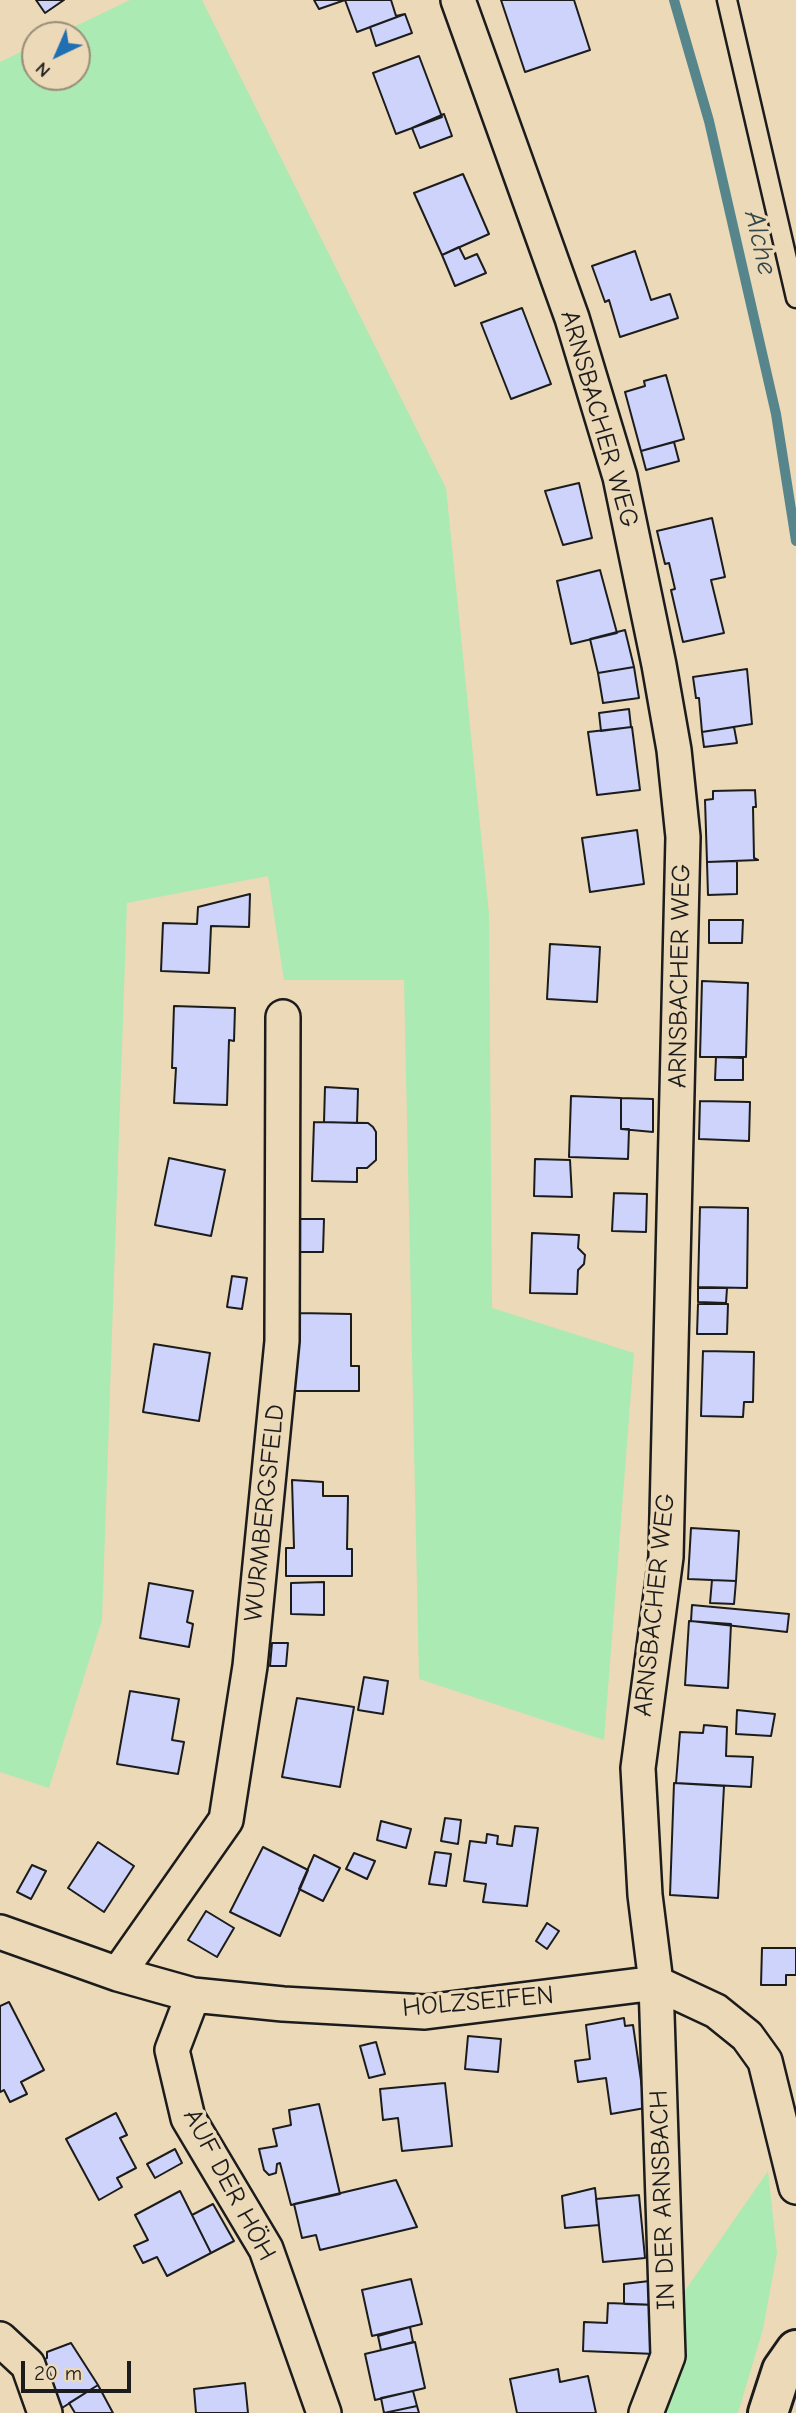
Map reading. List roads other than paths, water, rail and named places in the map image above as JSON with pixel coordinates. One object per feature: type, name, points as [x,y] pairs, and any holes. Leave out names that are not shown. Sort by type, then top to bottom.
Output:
[{"type":"street","name":"ARNSBACHER WEG","points":[[458,0],[572,318],[620,477],[674,750],[683,837],[666,1557],[638,1768],[645,1895],[656,1983]]},
{"type":"street","name":"WURMBERGSFELD","points":[[118,1974],[226,1819],[250,1666],[282,1341],[283,1017]]},
{"type":"street","name":"HOLZSEIFEN","points":[[0,1932],[118,1974],[193,1995],[283,2004],[425,2012],[656,1983]]},
{"type":"street","points":[[656,1983],[716,2011],[747,2036],[765,2061],[796,2187]]},
{"type":"street","name":"IN DER ARNSBACH","points":[[646,2413],[668,2356],[656,1983]]},
{"type":"street","name":"AUF DER HÖH","points":[[193,1995],[172,2050],[188,2118],[267,2249],[324,2413]]},
{"type":"street","points":[[0,2339],[28,2365],[45,2413]]},
{"type":"street","points":[[768,2413],[782,2370],[796,2350]]},
{"type":"lane","points":[[727,0],[796,298]]},
{"type":"waterway","name":"Alche","points":[[674,0],[709,121],[776,414],[796,541]]}]
